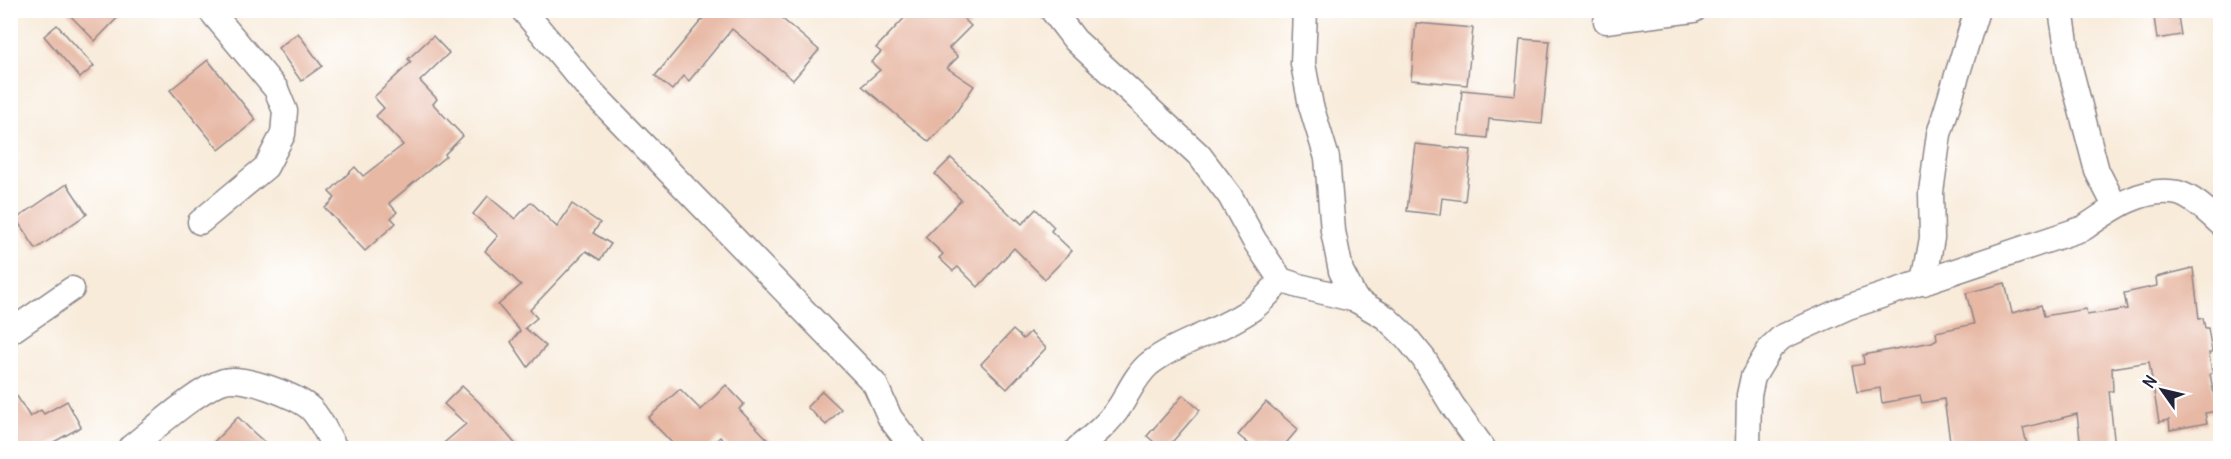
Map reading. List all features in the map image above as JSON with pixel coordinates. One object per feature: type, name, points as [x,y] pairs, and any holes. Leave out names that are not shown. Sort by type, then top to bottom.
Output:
[{"type":"street","points":[[200,222],[266,167],[283,134],[285,111],[276,89],[210,10]]},
{"type":"street","points":[[523,10],[590,90],[875,384],[890,418],[913,448]]},
{"type":"street","points":[[1052,10],[1075,40],[1199,155],[1230,196],[1254,240],[1281,280],[1356,300],[1384,317],[1406,337],[1424,359],[1452,405],[1483,448]]},
{"type":"street","points":[[1305,10],[1303,64],[1311,106],[1328,158],[1333,231],[1341,272],[1356,300]]},
{"type":"street","points":[[1606,21],[1694,10]]},
{"type":"street","points":[[1924,283],[1932,238],[1931,192],[1940,134],[1977,10]]},
{"type":"street","points":[[2061,10],[2070,68],[2097,171],[2115,206]]},
{"type":"street","points":[[1748,448],[1749,395],[1754,377],[1771,347],[1782,337],[1848,307],[2084,228],[2115,206],[2141,195],[2180,194],[2198,204],[2220,223]]},
{"type":"street","points":[[1078,448],[1101,429],[1148,365],[1189,340],[1251,310],[1281,280]]},
{"type":"street","points":[[10,332],[72,289]]},
{"type":"street","points":[[130,448],[207,388],[226,380],[259,384],[297,399],[311,410],[335,448]]},
{"type":"building","points":[[65,10],[125,10],[95,41]]},
{"type":"building","points":[[710,10],[772,10],[819,50],[793,80],[732,29],[689,81],[684,76],[672,90],[655,76]]},
{"type":"building","points":[[924,10],[955,10],[971,26],[949,48],[958,57],[947,68],[974,86],[954,115],[929,142],[862,86],[880,70],[871,62],[881,52],[876,48],[910,12],[917,18]]},
{"type":"building","points":[[2153,10],[2177,10],[2181,35],[2157,39]]},
{"type":"building","points":[[1416,23],[1473,28],[1467,85],[1411,80]]},
{"type":"building","points":[[57,25],[94,66],[80,78],[44,36]]},
{"type":"building","points":[[298,33],[322,66],[301,81],[278,48]]},
{"type":"building","points":[[433,36],[449,53],[420,81],[437,99],[433,104],[463,136],[445,154],[446,156],[389,203],[397,212],[391,218],[396,223],[365,251],[325,208],[335,198],[329,192],[355,167],[363,176],[403,145],[376,116],[384,108],[374,97],[411,62],[408,59]]},
{"type":"building","points":[[1520,39],[1550,41],[1542,124],[1489,119],[1487,138],[1458,135],[1462,90],[1515,95]]},
{"type":"building","points":[[208,60],[256,120],[219,150],[170,90]]},
{"type":"building","points":[[1415,144],[1471,150],[1465,201],[1442,198],[1440,215],[1407,211]]},
{"type":"building","points":[[951,158],[1016,220],[1022,224],[1036,209],[1054,227],[1051,231],[1072,251],[1045,279],[1014,248],[978,287],[958,267],[953,271],[939,258],[943,254],[925,237],[961,200],[935,174]]},
{"type":"building","points":[[67,184],[87,214],[36,249],[16,219]]},
{"type":"building","points":[[488,196],[515,219],[531,202],[557,227],[572,204],[600,223],[593,233],[611,244],[600,260],[586,251],[530,310],[537,318],[525,328],[546,346],[528,367],[511,342],[520,331],[498,305],[521,285],[485,251],[498,236],[473,214]]},
{"type":"building","points":[[2193,268],[2199,319],[2203,318],[2205,328],[2208,328],[2212,352],[2209,353],[2212,373],[2210,374],[2217,411],[2205,413],[2207,423],[2170,430],[2169,420],[2159,422],[2149,362],[2112,368],[2113,391],[2109,391],[2115,448],[2081,448],[2077,414],[2023,428],[2028,448],[1951,448],[1944,399],[1922,403],[1920,396],[1882,403],[1880,388],[1857,392],[1852,366],[1864,364],[1863,355],[1932,342],[1937,339],[1936,332],[1974,324],[1966,293],[2005,283],[2012,313],[2041,305],[2044,316],[2086,309],[2087,315],[2127,309],[2124,293],[2157,286],[2156,277]]},
{"type":"building","points":[[1013,330],[1023,339],[1030,332],[1046,348],[1007,389],[981,364]]},
{"type":"building","points":[[10,385],[30,417],[41,410],[44,414],[67,401],[81,427],[43,448],[10,448]]},
{"type":"building","points":[[726,385],[744,404],[739,409],[776,448],[730,448],[720,437],[708,448],[677,448],[648,418],[680,389],[701,410]]},
{"type":"building","points":[[462,386],[519,448],[438,448],[466,424],[444,404]]},
{"type":"building","points":[[822,391],[841,409],[826,425],[807,407]]},
{"type":"building","points":[[1183,395],[1200,410],[1167,448],[1161,448],[1147,436]]},
{"type":"building","points":[[1266,402],[1298,429],[1282,448],[1254,448],[1238,435]]},
{"type":"building","points":[[238,417],[252,431],[271,448],[208,448]]}]
